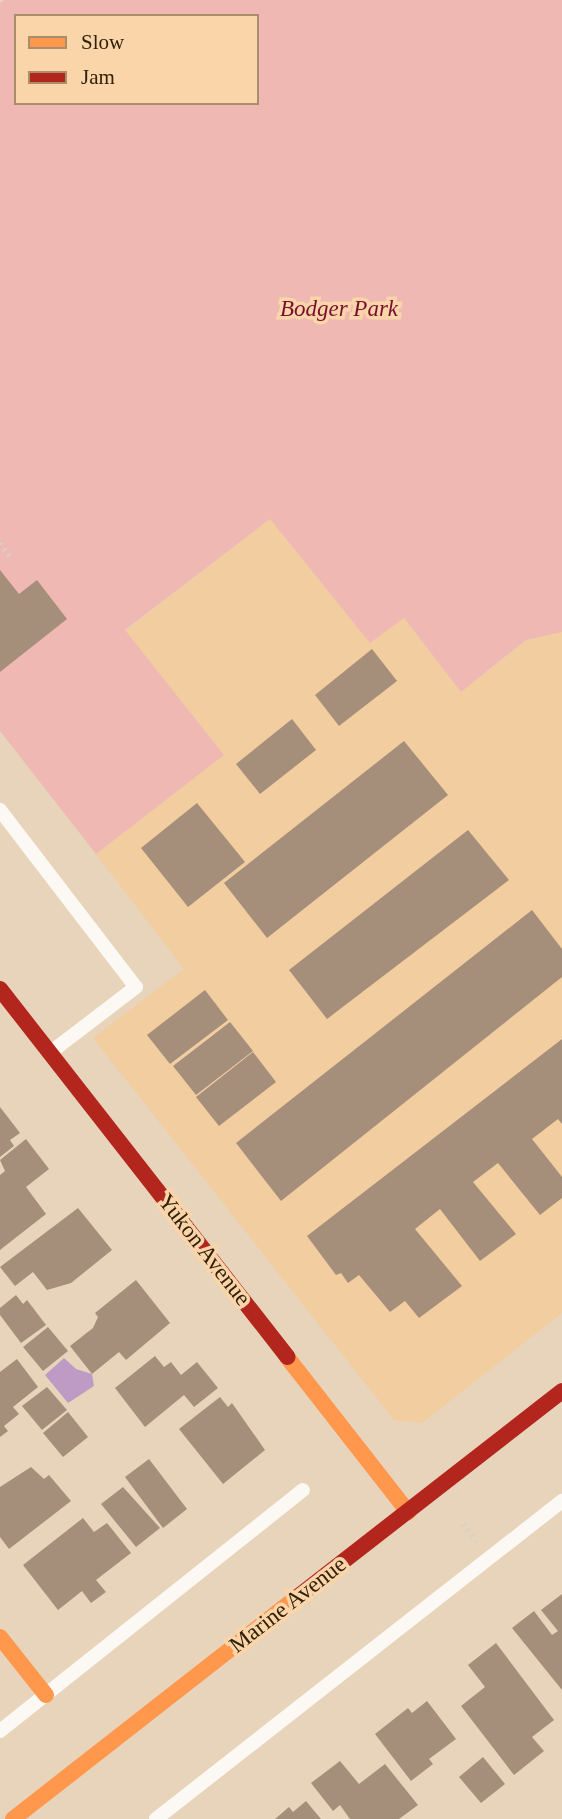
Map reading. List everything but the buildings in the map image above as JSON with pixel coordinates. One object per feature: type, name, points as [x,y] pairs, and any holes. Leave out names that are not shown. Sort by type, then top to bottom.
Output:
[{"type":"street","name":"Yukon Avenue","points":[[0,989],[408,1512]]},
{"type":"street","name":"Marine Avenue","points":[[13,1819],[562,1391]]},
{"type":"street","points":[[0,1637],[46,1695]]},
{"type":"lane","points":[[0,810],[136,987],[50,1053]]},
{"type":"lane","points":[[0,1731],[303,1490]]},
{"type":"lane","points":[[156,1819],[562,1501]]},
{"type":"path","points":[[0,543],[10,557]]},
{"type":"path","points":[[463,1524],[475,1538]]},
{"type":"shaded area","points":[[270,519],[370,643],[404,618],[461,692],[527,640],[562,632],[562,1313],[422,1423],[394,1420],[93,1038],[184,969],[96,854],[224,755],[125,631]]},
{"type":"shaded area","points":[[64,1358],[76,1369],[92,1374],[94,1386],[68,1403],[45,1375]]},
{"type":"green space","name":"Bodger Park","points":[[4,0],[562,0],[562,632],[526,640],[461,692],[404,618],[370,643],[270,519],[125,630],[224,755],[96,854],[0,731],[0,3]]},
{"type":"traffic: slow","points":[[287,1357],[408,1512]]},
{"type":"traffic: slow","points":[[13,1819],[300,1595]]},
{"type":"traffic: slow","points":[[0,1637],[46,1695]]},
{"type":"traffic: jam","points":[[0,989],[287,1357]]},
{"type":"traffic: jam","points":[[300,1595],[562,1391]]}]
